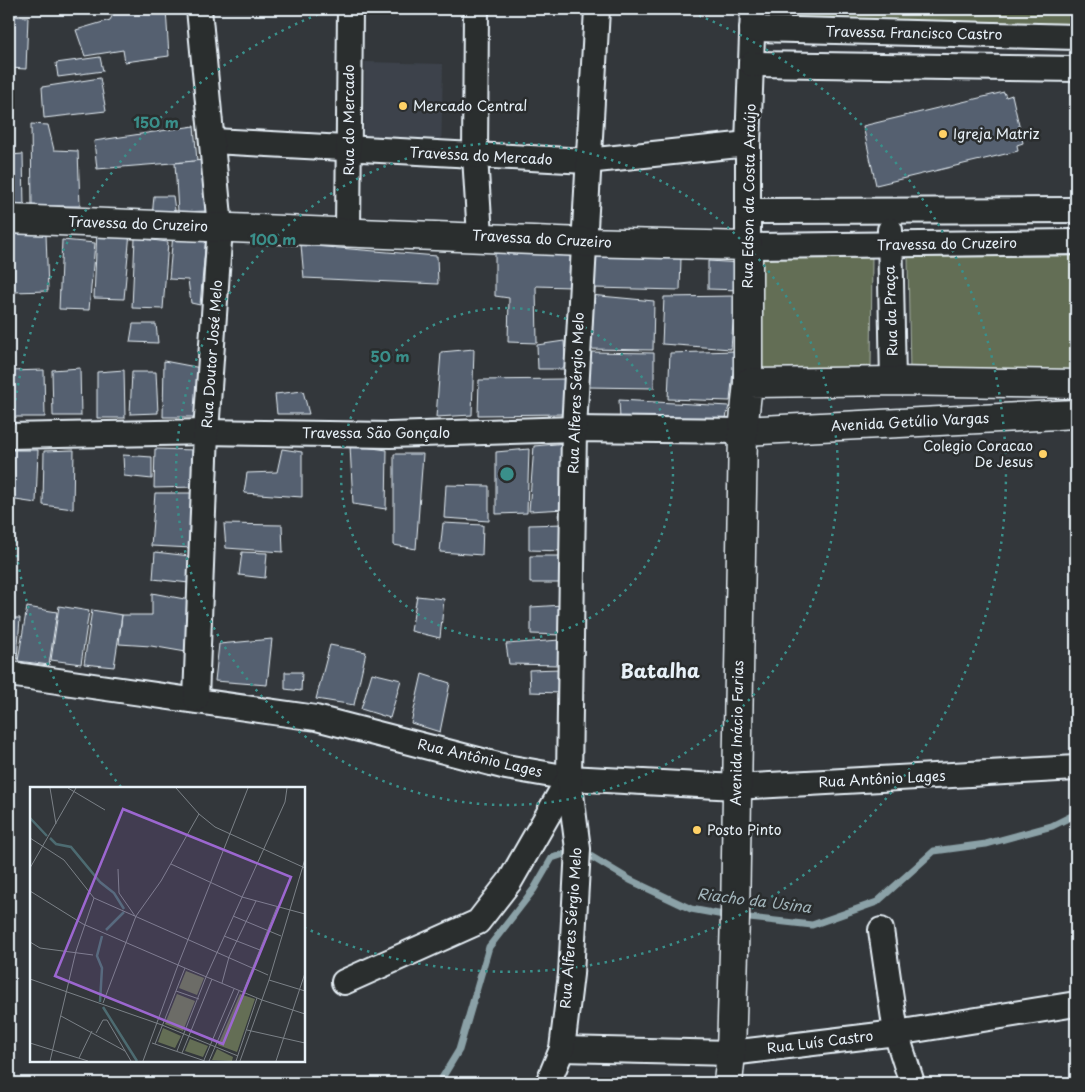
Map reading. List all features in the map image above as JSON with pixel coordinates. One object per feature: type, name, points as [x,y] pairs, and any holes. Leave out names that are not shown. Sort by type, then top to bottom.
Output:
[{"type":"main road","name":"Travessa do Cruzeiro","points":[[9,219],[480,236],[583,242],[748,246]]},
{"type":"main road","name":"Rua Edson da Costa Araújo","points":[[748,246],[748,383]]},
{"type":"main road","points":[[748,383],[893,381],[1076,384]]},
{"type":"main road","name":"Avenida Inácio Farias","points":[[728,1083],[731,1052],[743,430],[748,383]]},
{"type":"main road","name":"Avenida Getúlio Vargas","points":[[743,430],[1076,414]]},
{"type":"street","name":"Rua Doutor José Melo","points":[[196,699],[206,432],[220,227],[198,9]]},
{"type":"street","name":"Rua do Mercado","points":[[348,232],[350,9]]},
{"type":"street","points":[[476,9],[475,156],[480,236]]},
{"type":"street","name":"Rua Alferes Sérgio Melo","points":[[548,1083],[562,1049],[571,974],[578,848],[569,778],[574,430],[587,161],[597,9]]},
{"type":"street","name":"Travessa Francisco Castro","points":[[752,19],[1076,37]]},
{"type":"street","name":"Rua Edson da Costa Araújo","points":[[748,246],[748,144],[752,19]]},
{"type":"street","points":[[752,64],[1076,69]]},
{"type":"street","name":"Travessa do Mercado","points":[[212,141],[587,161],[748,144]]},
{"type":"street","points":[[748,210],[1076,210]]},
{"type":"street","name":"Rua da Praça","points":[[891,211],[889,245],[893,381]]},
{"type":"street","name":"Travessa do Cruzeiro","points":[[748,246],[1076,242]]},
{"type":"street","name":"Travessa São Gonçalo","points":[[9,436],[206,432],[390,435],[574,430],[743,430]]},
{"type":"street","name":"Rua Antônio Lages","points":[[9,674],[196,699],[316,718],[506,767],[569,778],[736,787],[1076,768]]},
{"type":"street","name":"Rua Alferes Sérgio Melo","points":[[344,982],[478,922],[510,881],[569,778]]},
{"type":"street","points":[[881,930],[896,1033],[912,1083]]},
{"type":"street","name":"Rua Luís Castro","points":[[562,1049],[731,1052],[896,1033],[1076,1004]]},
{"type":"shaded area","name":"Mercado Central","points":[[365,62],[443,64],[441,154],[363,149]]},
{"type":"green space","points":[[765,9],[1076,9],[1076,25],[765,18]]},
{"type":"green space","points":[[872,256],[871,371],[761,372],[761,258]]},
{"type":"green space","points":[[1076,256],[1076,373],[910,373],[908,257]]},
{"type":"building","points":[[116,9],[166,9],[169,56],[125,62],[123,50],[85,56],[76,30],[110,20]]},
{"type":"building","points":[[9,16],[28,17],[26,69],[9,68]]},
{"type":"building","points":[[100,57],[103,71],[58,77],[56,63]]},
{"type":"building","points":[[100,78],[106,111],[44,118],[42,87]]},
{"type":"building","name":"Igreja Matriz","points":[[1004,92],[1006,97],[1012,95],[1023,143],[1017,145],[1018,151],[876,185],[863,126]]},
{"type":"building","points":[[31,124],[48,125],[54,150],[78,151],[80,206],[32,206]]},
{"type":"building","points":[[194,126],[197,161],[97,169],[94,141]]},
{"type":"building","points":[[23,154],[24,207],[9,207],[9,155]]},
{"type":"building","points":[[203,160],[208,211],[178,212],[175,163]]},
{"type":"building","points":[[154,196],[173,196],[176,217],[152,217]]},
{"type":"building","points":[[97,229],[130,232],[124,299],[94,298]]},
{"type":"building","points":[[14,231],[46,234],[48,291],[13,292]]},
{"type":"building","points":[[173,234],[206,237],[200,305],[191,303],[188,280],[169,279]]},
{"type":"building","points":[[135,238],[168,242],[163,309],[132,308]]},
{"type":"building","points":[[62,240],[95,243],[89,310],[59,309]]},
{"type":"building","points":[[301,245],[437,256],[438,284],[304,278]]},
{"type":"building","points":[[495,253],[574,253],[571,287],[536,286],[537,343],[508,342],[509,298],[495,296]]},
{"type":"building","points":[[595,254],[681,258],[680,290],[594,288]]},
{"type":"building","points":[[708,261],[742,263],[741,290],[708,289]]},
{"type":"building","points":[[590,295],[654,301],[653,350],[586,349]]},
{"type":"building","points":[[735,296],[731,349],[662,344],[664,297]]},
{"type":"building","points":[[133,324],[156,324],[158,343],[130,342]]},
{"type":"building","points":[[564,341],[566,369],[538,369],[537,345]]},
{"type":"building","points":[[474,349],[472,415],[436,417],[441,352]]},
{"type":"building","points":[[735,351],[730,401],[668,399],[670,353]]},
{"type":"building","points":[[590,352],[654,353],[654,388],[587,387]]},
{"type":"building","points":[[164,361],[201,368],[198,417],[163,417]]},
{"type":"building","points":[[80,368],[81,416],[53,416],[52,370]]},
{"type":"building","points":[[44,370],[45,417],[9,417],[9,371]]},
{"type":"building","points":[[124,370],[125,418],[97,418],[97,372]]},
{"type":"building","points":[[132,372],[156,372],[158,413],[130,414]]},
{"type":"building","points":[[565,379],[567,414],[478,415],[479,380]]},
{"type":"building","points":[[303,391],[309,414],[277,414],[275,394]]},
{"type":"building","points":[[619,400],[729,406],[725,422],[620,419]]},
{"type":"building","points":[[567,443],[565,509],[529,511],[534,446]]},
{"type":"building","points":[[350,445],[387,450],[386,509],[353,504]]},
{"type":"building","points":[[155,449],[197,450],[196,487],[154,488]]},
{"type":"building","points":[[282,449],[302,452],[302,497],[244,493],[247,473],[277,472]]},
{"type":"building","points":[[529,449],[527,513],[496,514],[496,452]]},
{"type":"building","points":[[9,450],[38,450],[36,503],[9,499]]},
{"type":"building","points":[[74,450],[73,509],[43,505],[44,451]]},
{"type":"building","points":[[394,454],[423,454],[416,549],[394,545]]},
{"type":"building","points":[[123,455],[152,457],[152,479],[124,476]]},
{"type":"building","points":[[446,485],[489,486],[489,521],[444,518]]},
{"type":"building","points":[[155,493],[195,493],[192,548],[151,546]]},
{"type":"building","points":[[443,523],[483,525],[482,555],[440,552]]},
{"type":"building","points":[[224,524],[282,525],[283,552],[226,548]]},
{"type":"building","points":[[564,524],[564,551],[529,550],[529,525]]},
{"type":"building","points":[[155,552],[190,556],[189,583],[153,579]]},
{"type":"building","points":[[242,552],[267,553],[265,578],[239,575]]},
{"type":"building","points":[[530,556],[565,556],[563,583],[530,583]]},
{"type":"building","points":[[152,593],[190,600],[186,652],[151,646],[119,644],[122,615],[152,615]]},
{"type":"building","points":[[417,596],[444,599],[440,638],[411,631]]},
{"type":"building","points":[[563,605],[563,635],[531,634],[531,607]]},
{"type":"building","points":[[59,606],[89,611],[81,664],[51,660]]},
{"type":"building","points":[[27,607],[57,612],[49,665],[18,661]]},
{"type":"building","points":[[92,610],[122,615],[114,667],[84,664]]},
{"type":"building","points":[[9,618],[20,618],[17,659],[9,658]]},
{"type":"building","points":[[272,639],[267,685],[215,681],[219,644]]},
{"type":"building","points":[[560,640],[561,665],[509,664],[506,644]]},
{"type":"building","points":[[330,645],[366,652],[354,705],[316,699]]},
{"type":"building","points":[[560,669],[561,693],[530,692],[529,670]]},
{"type":"building","points":[[285,672],[302,672],[301,691],[285,689]]},
{"type":"building","points":[[372,673],[401,680],[390,718],[361,709]]},
{"type":"building","points":[[422,674],[450,683],[440,732],[411,723]]},
{"type":"waterway","name":"Riacho da Usina","points":[[740,917],[812,925],[877,902],[934,851],[986,844],[1052,826],[1076,814]]},
{"type":"waterway","name":"Riacho da Usina","points":[[439,1083],[459,1050],[489,947],[534,889],[552,858],[573,851]]},
{"type":"waterway","name":"Riacho da Usina","points":[[582,851],[630,880],[691,909],[729,916]]},
{"type":"place","name":"Mercado Central","points":[[403,106]]},
{"type":"place","name":"Igreja Matriz","points":[[943,134]]},
{"type":"place","name":"Colegio Coracao De Jesus","points":[[1043,454]]},
{"type":"place","name":"Posto Pinto","points":[[697,830]]},
{"type":"district","name":"Batalha","points":[[660,671]]}]
